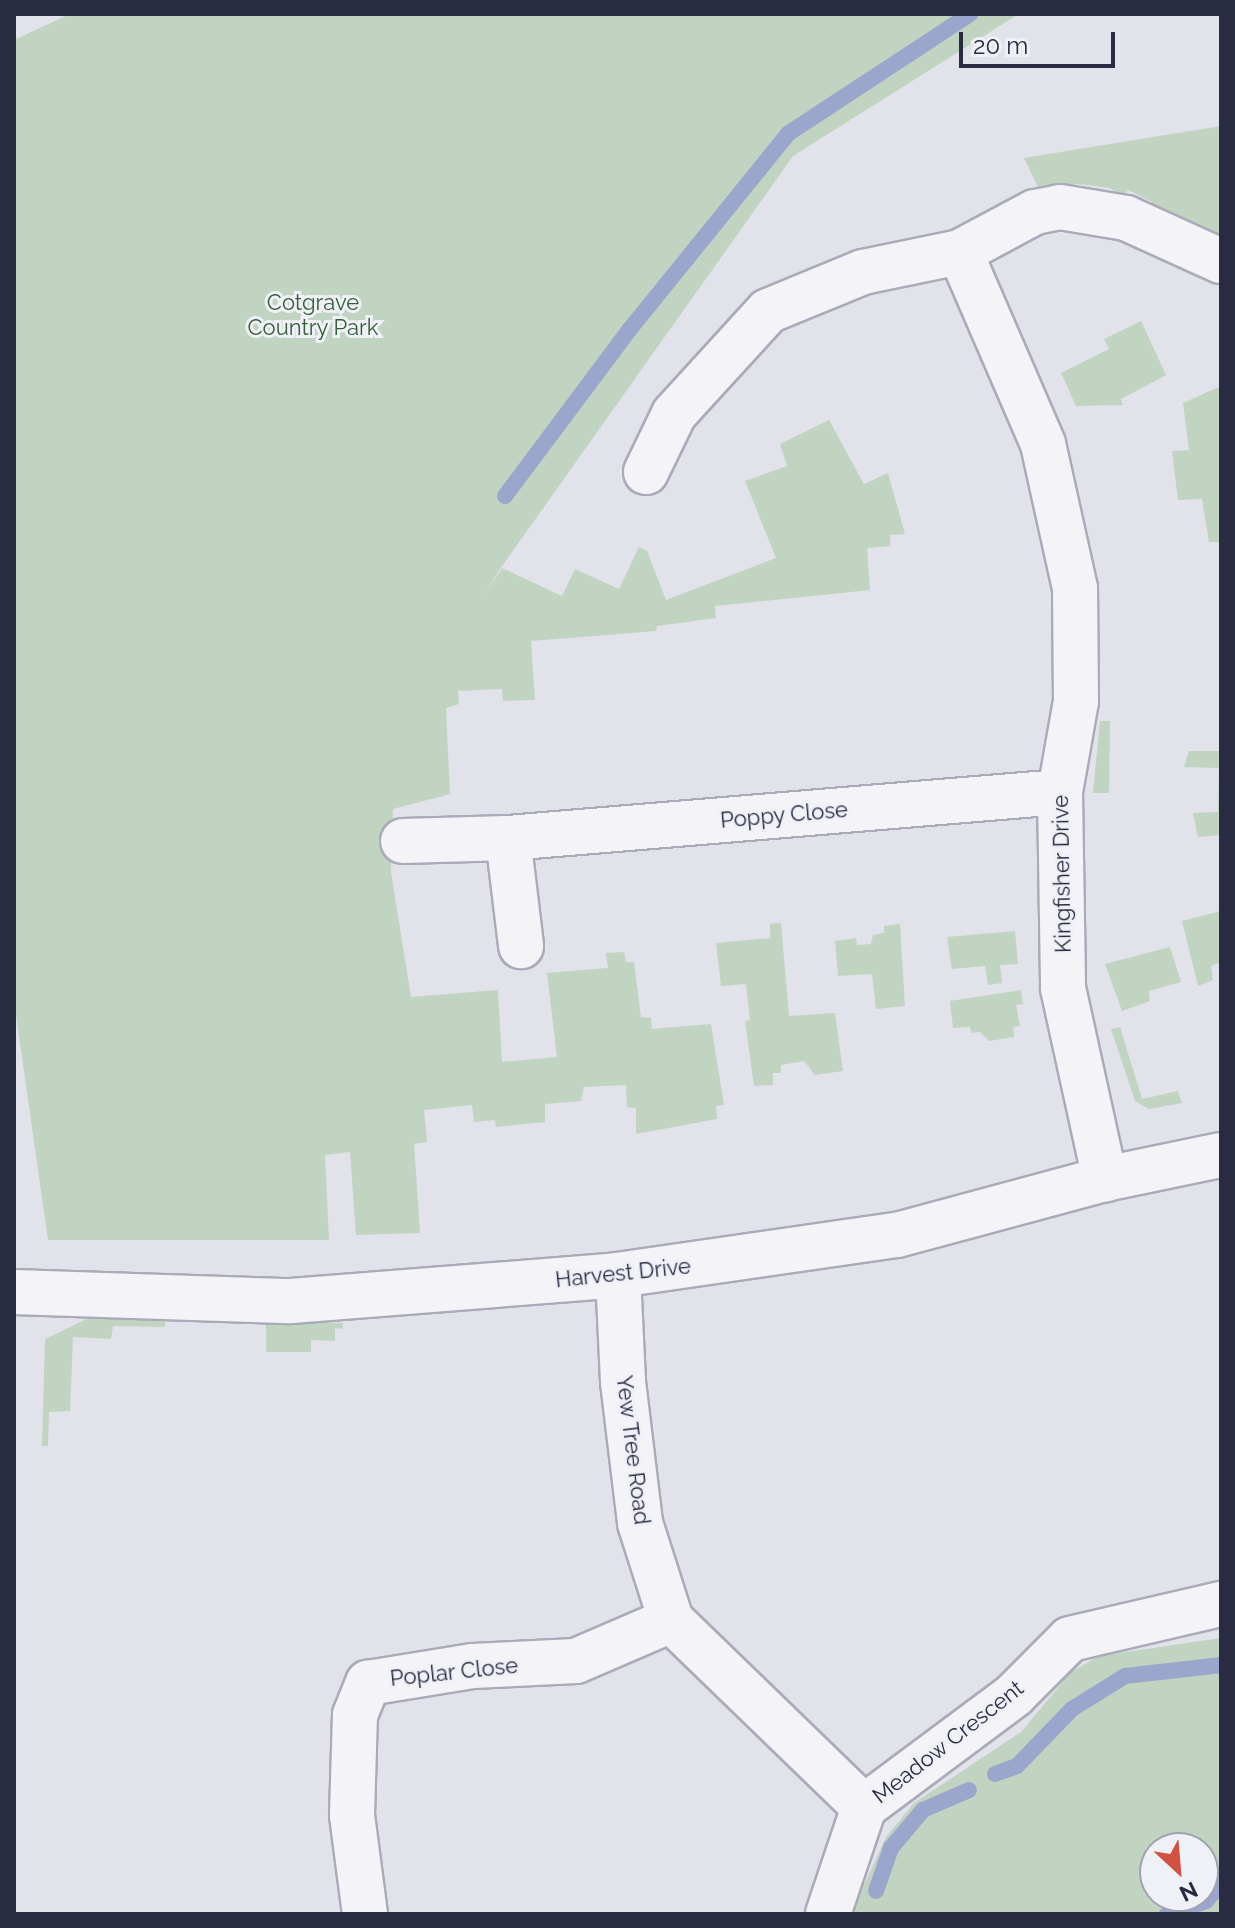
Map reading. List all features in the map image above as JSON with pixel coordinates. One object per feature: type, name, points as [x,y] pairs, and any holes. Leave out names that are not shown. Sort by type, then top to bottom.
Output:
[{"type":"street","points":[[646,472],[674,414],[768,311],[863,272],[960,252],[1035,212],[1060,207],[1126,218],[1221,261]]},
{"type":"street","name":"Kingfisher Drive","points":[[960,252],[1043,444],[1075,588],[1076,701],[1060,792],[1063,988],[1105,1179]]},
{"type":"street","name":"Poppy Close","points":[[403,841],[508,838],[1060,792]]},
{"type":"street","points":[[508,838],[521,946]]},
{"type":"street","name":"Harvest Drive","points":[[14,1292],[291,1301],[618,1275],[897,1235],[1105,1179],[1221,1155]]},
{"type":"street","name":"Yew Tree Road","points":[[618,1275],[623,1382],[640,1523],[671,1620]]},
{"type":"street","name":"Meadow Crescent","points":[[828,1914],[864,1807],[1014,1695],[1070,1639],[1221,1604]]},
{"type":"street","points":[[671,1620],[864,1807]]},
{"type":"street","name":"Poplar Close","points":[[365,1914],[352,1815],[355,1715],[368,1683],[459,1668],[576,1661],[671,1620]]},
{"type":"green space","name":"Cotgrave Country Park","points":[[70,14],[1065,14],[1017,15],[793,156],[500,569],[484,596],[502,568],[562,596],[575,569],[619,589],[639,547],[647,551],[666,600],[776,558],[745,481],[787,466],[780,444],[829,420],[864,484],[888,473],[905,534],[890,535],[890,546],[867,548],[870,590],[715,606],[716,618],[657,626],[656,631],[531,641],[535,700],[503,701],[502,689],[458,691],[459,704],[446,708],[450,794],[393,809],[391,872],[411,997],[498,990],[502,1062],[557,1057],[547,973],[608,968],[606,953],[624,952],[626,962],[634,962],[641,1017],[651,1018],[652,1029],[711,1024],[724,1105],[716,1106],[717,1119],[636,1134],[636,1108],[627,1107],[626,1085],[584,1087],[581,1101],[545,1104],[545,1122],[496,1127],[495,1120],[474,1122],[472,1105],[424,1110],[427,1142],[414,1144],[420,1233],[356,1235],[350,1152],[325,1155],[329,1240],[48,1240],[14,1001],[14,40]]},
{"type":"green space","points":[[1221,126],[1221,249],[1146,211],[1152,202],[1128,190],[1123,197],[1110,188],[1079,184],[1038,187],[1024,158]]},
{"type":"green space","points":[[1141,321],[1166,375],[1121,399],[1123,405],[1076,406],[1061,373],[1109,349],[1104,339]]},
{"type":"green space","points":[[1221,386],[1221,542],[1209,542],[1202,499],[1178,500],[1172,451],[1189,450],[1183,403]]},
{"type":"green space","points":[[1100,721],[1110,721],[1109,793],[1093,793]]},
{"type":"green space","points":[[1189,751],[1221,751],[1221,835],[1198,837],[1193,813],[1218,812],[1219,768],[1184,767]]},
{"type":"green space","points":[[1221,911],[1221,962],[1211,966],[1213,980],[1198,986],[1182,921]]},
{"type":"green space","points":[[781,923],[789,1016],[835,1013],[843,1071],[815,1075],[804,1061],[781,1065],[781,1073],[773,1073],[773,1085],[754,1086],[745,1021],[750,1020],[746,984],[721,986],[716,943],[770,938],[770,924]]},
{"type":"green space","points":[[900,924],[905,1006],[876,1009],[872,974],[838,976],[835,941],[856,938],[857,945],[871,944],[873,935],[884,933],[884,926]]},
{"type":"green space","points":[[1015,931],[1018,964],[1000,965],[1002,983],[988,985],[985,966],[952,969],[947,937]]},
{"type":"green space","points":[[1170,947],[1181,982],[1149,991],[1150,1001],[1122,1011],[1105,964]]},
{"type":"green space","points":[[1021,990],[1023,1004],[1016,1005],[1020,1026],[1013,1027],[1014,1037],[989,1041],[980,1032],[971,1033],[970,1027],[953,1028],[950,1001]]},
{"type":"green space","points":[[1120,1027],[1142,1099],[1178,1091],[1182,1103],[1149,1109],[1135,1101],[1111,1029]]},
{"type":"green space","points":[[91,1317],[165,1321],[165,1327],[113,1326],[111,1339],[73,1337],[70,1411],[49,1412],[48,1446],[42,1446],[45,1339]]},
{"type":"green space","points":[[266,1322],[343,1323],[343,1329],[335,1328],[335,1341],[311,1340],[311,1352],[266,1352]]},
{"type":"green space","points":[[1221,1638],[1221,1914],[851,1914],[886,1837],[914,1803],[1021,1732],[1071,1672],[1099,1656]]},
{"type":"waterway","points":[[505,496],[630,329],[789,133],[970,14]]},
{"type":"waterway","points":[[995,1774],[1017,1766],[1072,1709],[1125,1676],[1221,1665]]},
{"type":"waterway","points":[[876,1891],[891,1848],[923,1810],[969,1790]]},
{"type":"waterway","points":[[1167,1914],[1206,1901],[1221,1884]]}]
